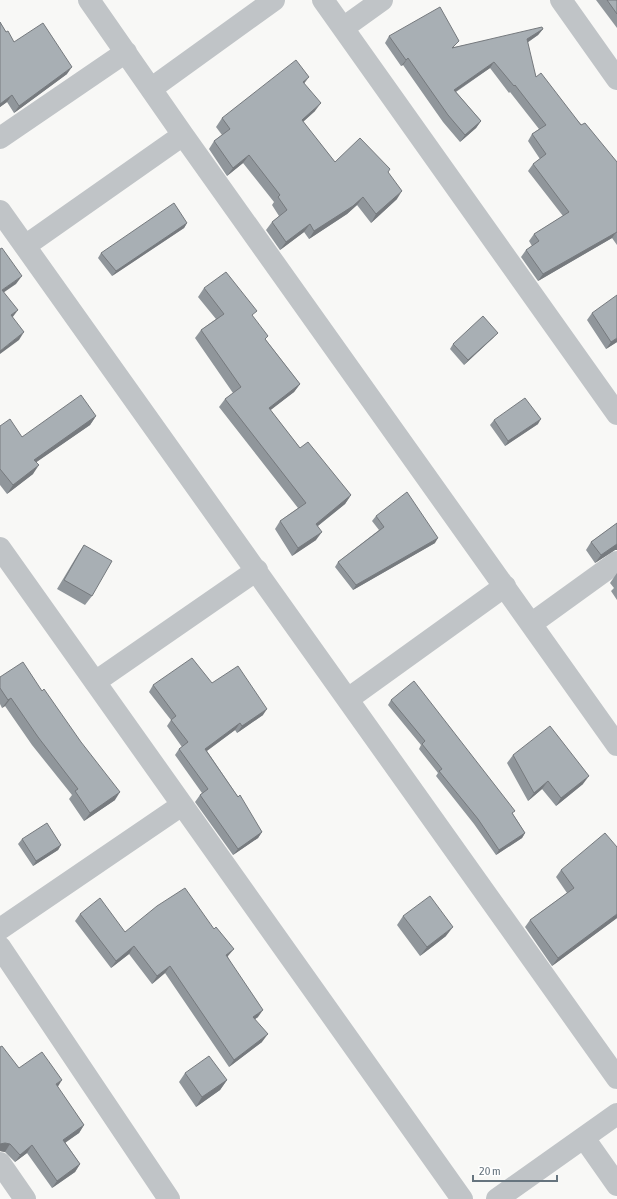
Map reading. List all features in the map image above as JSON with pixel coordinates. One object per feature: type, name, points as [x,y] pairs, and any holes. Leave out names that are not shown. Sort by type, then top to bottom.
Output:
[{"type":"street","points":[[89,0],[152,88],[183,135],[617,745]]},
{"type":"street","points":[[152,88],[274,0]]},
{"type":"street","points":[[323,0],[617,414]]},
{"type":"street","points":[[343,28],[382,0]]},
{"type":"street","points":[[561,0],[617,79]]},
{"type":"street","points":[[0,138],[126,52]]},
{"type":"street","points":[[25,246],[183,135]]},
{"type":"street","points":[[0,211],[617,1078]]},
{"type":"street","points":[[0,548],[462,1199]]},
{"type":"street","points":[[531,624],[617,562]]},
{"type":"street","points":[[95,682],[256,570]]},
{"type":"street","points":[[348,699],[505,586]]},
{"type":"street","points":[[0,929],[182,805]]},
{"type":"street","points":[[0,947],[169,1199]]},
{"type":"street","points":[[497,1199],[617,1114]]},
{"type":"street","points":[[584,1138],[617,1185]]},
{"type":"street","points":[[0,1163],[25,1199]]},
{"type":"building","points":[[607,0],[617,0],[617,14]]},
{"type":"building","points":[[440,7],[459,41],[452,48],[542,27],[543,29],[527,39],[536,77],[541,73],[581,125],[585,123],[617,162],[617,232],[543,274],[526,250],[539,241],[534,234],[569,212],[533,164],[546,154],[532,134],[546,125],[515,85],[514,86],[494,62],[454,90],[481,121],[465,135],[448,115],[408,58],[406,60],[389,36]]},
{"type":"building","points":[[0,22],[6,32],[8,31],[14,42],[43,23],[72,67],[19,106],[12,95],[0,104]]},
{"type":"building","points":[[296,60],[309,77],[303,82],[321,103],[302,120],[335,162],[360,138],[390,169],[388,172],[402,191],[376,214],[363,197],[353,206],[314,231],[310,224],[286,242],[272,222],[287,210],[278,197],[280,195],[249,155],[233,168],[214,141],[230,129],[222,118]]},
{"type":"building","points":[[174,203],[187,223],[116,271],[101,253]]},
{"type":"building","points":[[2,248],[22,276],[2,290],[18,310],[11,315],[24,332],[0,351],[0,249]]},
{"type":"building","points":[[226,272],[257,311],[252,315],[268,336],[265,339],[300,384],[269,408],[300,448],[308,442],[351,495],[316,524],[322,532],[298,548],[280,521],[306,503],[225,399],[241,387],[201,330],[224,314],[204,288]]},
{"type":"building","points":[[617,295],[617,338],[611,342],[592,313]]},
{"type":"building","points":[[483,316],[498,333],[468,360],[453,344]]},
{"type":"building","points":[[81,395],[96,416],[34,460],[39,465],[13,485],[0,469],[0,426],[10,419],[22,437]]},
{"type":"building","points":[[525,398],[541,419],[508,441],[494,420]]},
{"type":"building","points":[[407,492],[438,538],[356,585],[338,562],[384,527],[376,516]]},
{"type":"building","points":[[617,523],[617,544],[601,555],[591,542]]},
{"type":"building","points":[[84,545],[112,561],[92,596],[64,580]]},
{"type":"building","points":[[192,658],[212,683],[238,666],[267,709],[242,726],[240,723],[205,749],[238,797],[240,795],[262,832],[238,849],[200,795],[208,789],[179,749],[188,742],[171,720],[176,716],[153,685]]},
{"type":"building","points":[[23,662],[42,691],[44,689],[81,742],[120,792],[90,813],[75,791],[78,789],[38,737],[11,698],[8,700],[0,688],[0,677]]},
{"type":"building","points":[[414,681],[515,811],[512,813],[525,833],[499,850],[478,819],[439,771],[442,769],[422,744],[425,741],[391,700]]},
{"type":"building","points":[[550,726],[589,776],[561,798],[548,781],[534,793],[513,755]]},
{"type":"building","points":[[47,823],[61,845],[36,861],[22,839]]},
{"type":"building","points":[[605,833],[617,847],[617,914],[558,958],[530,920],[574,888],[561,870]]},
{"type":"building","points":[[185,888],[214,929],[216,927],[234,949],[226,955],[263,1010],[253,1017],[268,1034],[234,1060],[170,966],[157,976],[134,946],[116,961],[80,914],[100,898],[125,932],[157,906]]},
{"type":"building","points":[[430,896],[453,927],[427,947],[403,916]]},
{"type":"building","points":[[2,1046],[19,1068],[42,1052],[62,1080],[56,1084],[84,1125],[63,1140],[80,1164],[57,1181],[32,1145],[20,1155],[10,1144],[0,1144],[0,1047]]},
{"type":"building","points":[[209,1056],[227,1080],[202,1097],[185,1073]]}]
